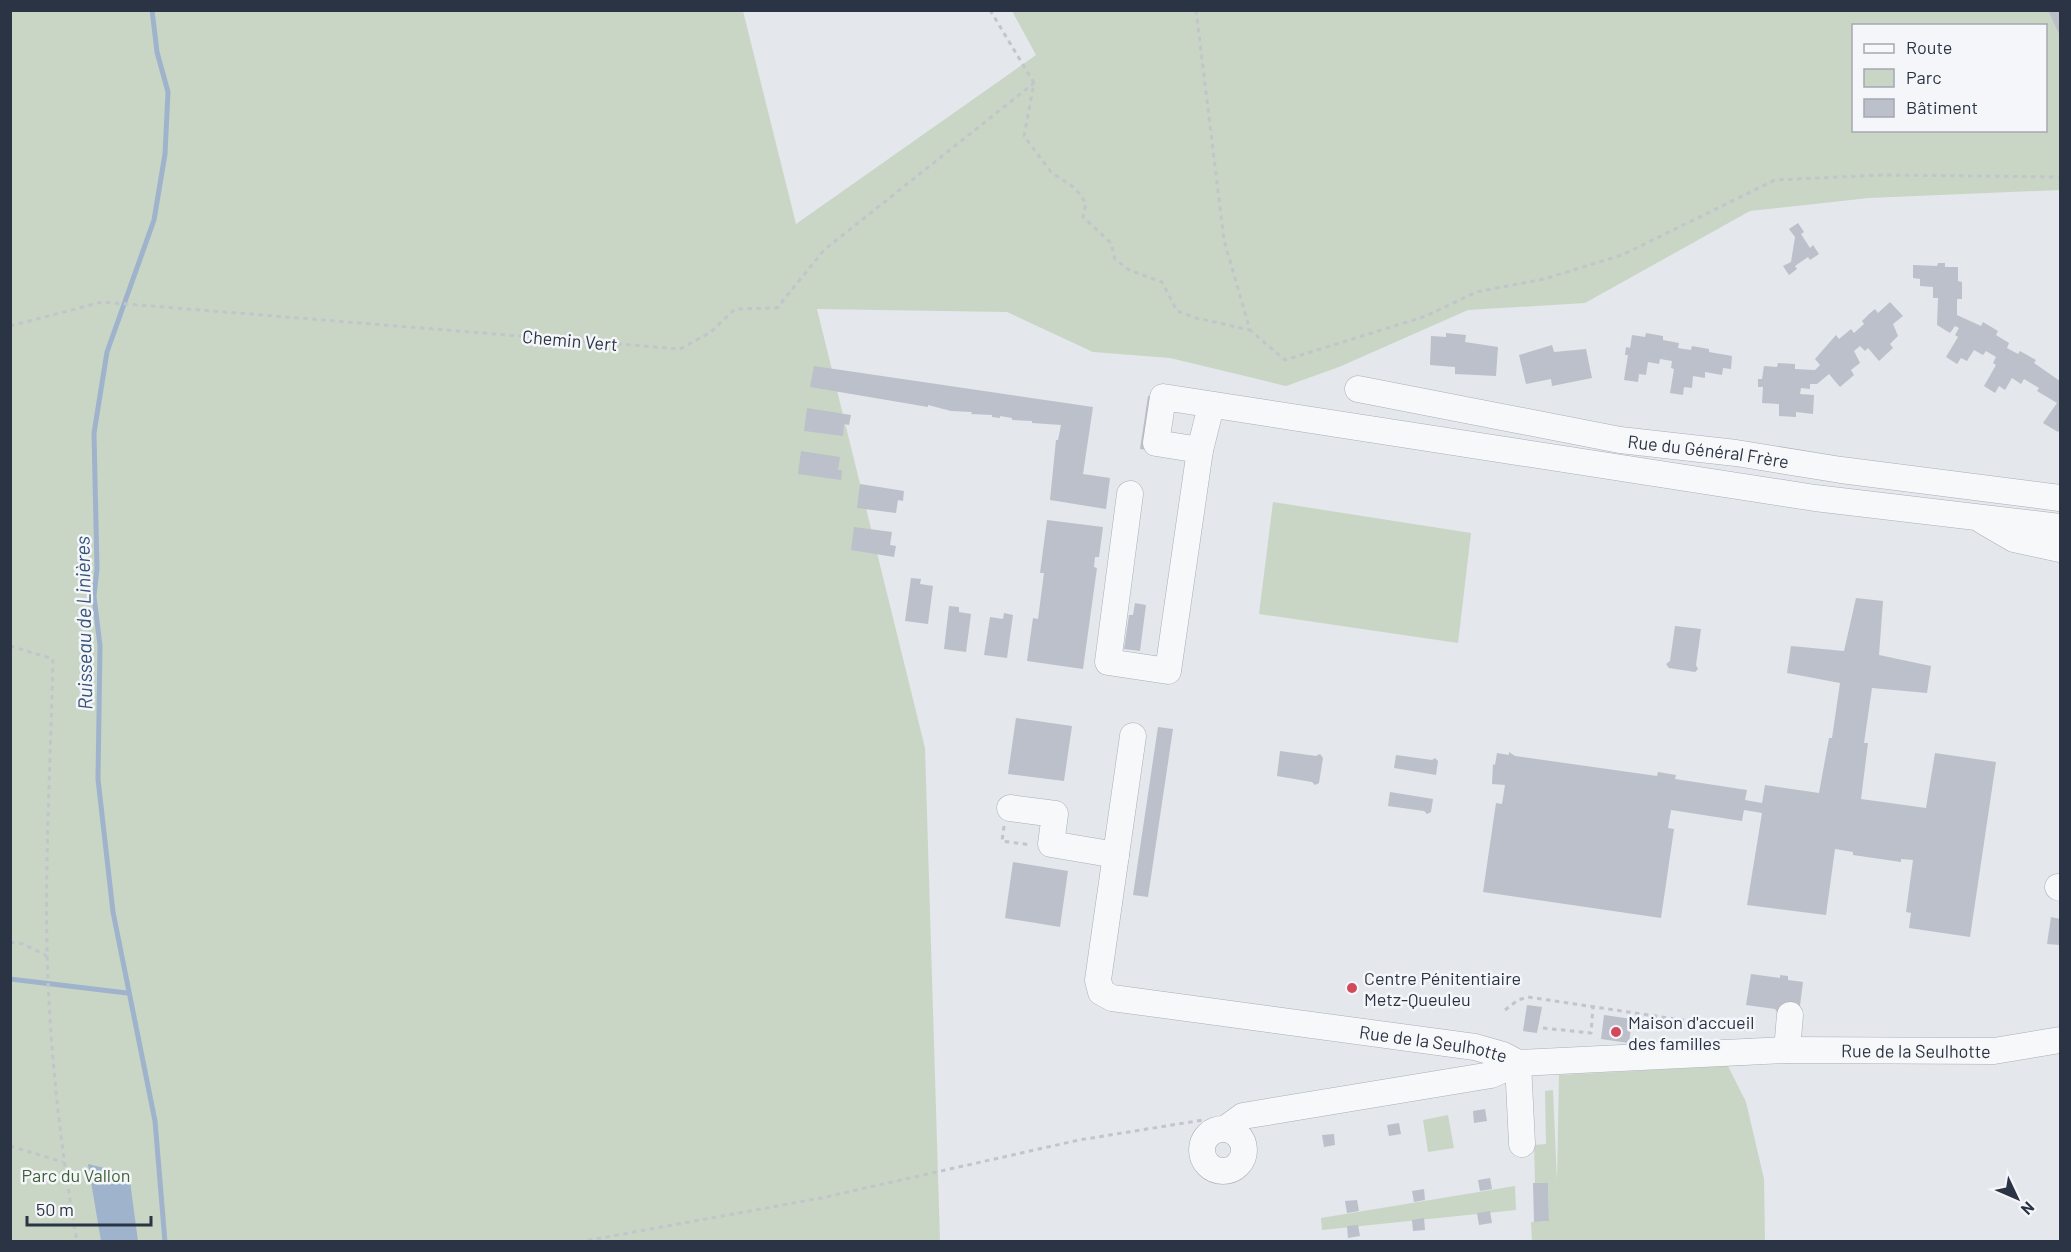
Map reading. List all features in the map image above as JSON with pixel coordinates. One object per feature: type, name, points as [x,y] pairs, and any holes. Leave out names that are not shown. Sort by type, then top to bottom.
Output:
[{"type":"street","name":"Rue du Général Frère","points":[[1358,389],[1620,440],[1736,453],[1886,477],[2061,498]]},
{"type":"street","points":[[1200,450],[1156,443],[1163,397],[1815,498],[1980,519],[2040,522],[2061,527]]},
{"type":"street","points":[[1130,494],[1108,662],[1168,670],[1200,450],[1211,406]]},
{"type":"street","points":[[1980,519],[2014,539],[2061,549]]},
{"type":"street","name":"Rue de la Seulhotte","points":[[1133,736],[1098,980],[1101,992],[1112,998],[1475,1047],[1503,1055],[1518,1063],[1787,1050],[1994,1051],[2061,1040]]},
{"type":"street","points":[[1010,808],[1055,814],[1051,843],[1116,855]]},
{"type":"street","points":[[1787,1050],[1790,1015]]},
{"type":"street","points":[[1221,1130],[1243,1116],[1491,1075],[1518,1063],[1522,1144]]},
{"type":"path","points":[[990,10],[1034,83],[1024,136],[1051,172],[1075,188],[1086,203],[1083,217],[1111,243],[1115,259],[1129,270],[1162,282],[1177,311],[1196,318],[1250,330],[1285,360],[1426,316],[1476,292],[1544,279],[1622,255],[1775,180],[1881,175],[2061,177]]},
{"type":"path","points":[[1196,10],[1224,240],[1250,330]]},
{"type":"path","name":"Chemin Vert","points":[[10,326],[102,302],[680,349],[711,332],[735,309],[777,308],[825,250],[1034,83]]},
{"type":"path","points":[[10,645],[53,659],[48,998],[63,1162],[77,1242]]},
{"type":"path","points":[[1010,808],[1006,813],[1002,841],[1029,845],[1051,843]]},
{"type":"path","points":[[10,942],[23,944],[47,956]]},
{"type":"path","points":[[1505,1010],[1518,1000],[1528,997],[1756,1031]]},
{"type":"path","points":[[1543,1028],[1591,1033],[1593,1007]]},
{"type":"path","points":[[579,1242],[822,1198],[1079,1140],[1203,1120],[1221,1130]]},
{"type":"path","points":[[10,1146],[63,1162]]},
{"type":"green space","name":"Parc du Vallon","points":[[10,11],[743,11],[796,224],[1036,55],[1012,11],[2060,11],[2060,190],[1869,198],[1750,211],[1585,303],[1468,310],[1339,367],[1286,386],[1170,358],[1093,352],[1007,312],[817,309],[925,748],[940,1241],[11,1241]]},
{"type":"green space","points":[[1273,502],[1471,533],[1458,643],[1259,614]]},
{"type":"green space","points":[[1728,1066],[1746,1102],[1764,1179],[1765,1241],[1532,1241],[1531,1222],[1549,1221],[1548,1183],[1535,1183],[1534,1145],[1546,1144],[1545,1091],[1553,1090],[1557,1181],[1559,1075]]},
{"type":"green space","points":[[1448,1115],[1454,1148],[1428,1152],[1423,1120]]},
{"type":"green space","points":[[1515,1186],[1516,1210],[1322,1230],[1321,1218]]},
{"type":"water","points":[[88,1164],[129,1174],[138,1241],[101,1241]]},
{"type":"building","points":[[2048,10],[2060,10],[2060,36]]},
{"type":"building","points":[[1798,223],[1804,232],[1801,234],[1810,248],[1813,245],[1819,254],[1810,260],[1808,257],[1795,266],[1797,269],[1789,275],[1783,266],[1791,262],[1795,237],[1789,229]]},
{"type":"building","points":[[1938,263],[1945,263],[1945,267],[1958,267],[1958,281],[1962,282],[1962,299],[1957,299],[1957,315],[1981,326],[1983,322],[1998,331],[1996,335],[2009,343],[2007,348],[2018,354],[2020,351],[2036,360],[2034,363],[2060,381],[2060,429],[2058,432],[2043,423],[2057,403],[2037,391],[2039,388],[2024,379],[2021,384],[2012,378],[2005,390],[1999,386],[1995,393],[1984,386],[1996,365],[1993,363],[1996,357],[1986,351],[1983,355],[1974,350],[1967,361],[1961,358],[1957,364],[1946,357],[1958,337],[1955,335],[1959,328],[1955,326],[1950,333],[1937,325],[1938,298],[1933,298],[1933,287],[1920,286],[1920,279],[1913,278],[1913,265],[1937,266]]},
{"type":"building","points":[[1890,302],[1903,316],[1893,324],[1898,336],[1890,344],[1893,348],[1879,361],[1868,348],[1865,351],[1860,346],[1854,351],[1860,363],[1851,370],[1854,375],[1840,387],[1829,374],[1817,384],[1810,384],[1810,389],[1801,388],[1800,394],[1814,395],[1813,414],[1796,412],[1796,417],[1779,416],[1779,404],[1762,403],[1763,387],[1758,387],[1758,379],[1762,379],[1764,366],[1777,367],[1778,363],[1795,364],[1795,369],[1815,370],[1820,365],[1815,359],[1836,335],[1839,339],[1851,329],[1854,333],[1864,324],[1862,321],[1869,314],[1875,309],[1878,313]]},
{"type":"building","points":[[1446,333],[1466,335],[1465,342],[1498,347],[1496,376],[1455,374],[1455,367],[1430,365],[1431,336],[1446,337]]},
{"type":"building","points":[[1646,333],[1663,336],[1663,340],[1679,343],[1678,348],[1691,350],[1692,346],[1732,356],[1731,369],[1723,368],[1722,375],[1705,372],[1705,378],[1693,376],[1692,388],[1684,387],[1683,395],[1670,393],[1674,369],[1671,368],[1672,361],[1660,359],[1659,364],[1648,362],[1646,375],[1639,374],[1638,382],[1624,380],[1628,355],[1625,355],[1626,347],[1630,348],[1632,335],[1645,337]]},
{"type":"building","points":[[1552,345],[1554,352],[1586,349],[1592,378],[1552,386],[1551,379],[1526,384],[1519,355]]},
{"type":"building","points":[[814,366],[1093,407],[1083,474],[1110,478],[1106,509],[1050,500],[1056,440],[1058,440],[1061,425],[951,411],[928,405],[928,407],[810,387]]},
{"type":"building","points":[[1148,396],[1156,397],[1149,450],[1140,449]]},
{"type":"building","points":[[807,408],[851,415],[849,425],[844,424],[843,436],[804,431]]},
{"type":"building","points":[[801,451],[840,457],[838,470],[842,470],[841,480],[798,474]]},
{"type":"building","points":[[860,484],[904,491],[903,501],[898,500],[896,513],[857,508]]},
{"type":"building","points":[[1047,520],[1103,527],[1099,557],[1095,557],[1094,567],[1097,568],[1083,669],[1027,661],[1033,618],[1038,619],[1044,573],[1040,573]]},
{"type":"building","points":[[854,527],[892,532],[890,545],[896,546],[894,557],[851,550]]},
{"type":"building","points":[[911,578],[921,579],[920,584],[933,586],[928,624],[905,621]]},
{"type":"building","points":[[1856,598],[1883,601],[1879,655],[1931,666],[1927,693],[1872,688],[1864,743],[1868,743],[1861,799],[1926,808],[1935,753],[1996,762],[1970,937],[1909,928],[1911,913],[1906,912],[1913,860],[1901,859],[1901,862],[1853,855],[1853,852],[1835,849],[1826,915],[1747,905],[1762,813],[1744,810],[1742,821],[1671,810],[1668,828],[1674,829],[1661,918],[1483,892],[1496,803],[1502,804],[1505,785],[1492,784],[1493,764],[1495,765],[1497,753],[1509,755],[1509,752],[1515,756],[1657,776],[1658,772],[1676,775],[1675,779],[1747,790],[1745,800],[1762,803],[1765,785],[1819,793],[1829,738],[1832,738],[1840,683],[1787,673],[1791,646],[1844,651]]},
{"type":"building","points":[[1135,603],[1146,605],[1140,651],[1124,649],[1129,615],[1133,615]]},
{"type":"building","points":[[949,606],[959,607],[959,612],[971,614],[966,652],[944,649]]},
{"type":"building","points":[[1004,613],[1013,615],[1007,658],[984,655],[990,617],[1003,619]]},
{"type":"building","points":[[1675,626],[1701,629],[1696,665],[1698,669],[1695,672],[1669,668],[1666,664],[1670,661]]},
{"type":"building","points":[[1016,718],[1072,726],[1064,781],[1008,774]]},
{"type":"building","points":[[1158,727],[1173,729],[1148,897],[1133,895]]},
{"type":"building","points":[[1280,751],[1316,756],[1320,754],[1323,758],[1319,783],[1315,785],[1312,782],[1277,776]]},
{"type":"building","points":[[1396,755],[1432,760],[1435,758],[1438,761],[1436,775],[1394,768]]},
{"type":"building","points":[[1390,792],[1433,799],[1431,812],[1427,814],[1424,811],[1388,806]]},
{"type":"building","points":[[1013,862],[1068,871],[1060,927],[1005,918]]},
{"type":"building","points":[[2051,917],[2060,919],[2060,945],[2047,944]]},
{"type":"building","points":[[1751,974],[1780,978],[1780,975],[1788,976],[1788,980],[1803,982],[1799,1013],[1778,1014],[1775,1009],[1746,1005]]},
{"type":"building","points":[[1527,1005],[1542,1007],[1537,1033],[1523,1031]]},
{"type":"building","name":"Maison d'accueil des familles","points":[[1604,1015],[1632,1019],[1629,1043],[1601,1039]]},
{"type":"building","points":[[1485,1109],[1487,1121],[1474,1123],[1473,1111]]},
{"type":"building","points":[[1399,1123],[1401,1134],[1389,1136],[1387,1125]]},
{"type":"building","points":[[1334,1134],[1335,1145],[1324,1147],[1322,1135]]},
{"type":"building","points":[[1490,1178],[1492,1189],[1480,1191],[1478,1180]]},
{"type":"building","points":[[1533,1183],[1548,1183],[1549,1221],[1534,1222]]},
{"type":"building","points":[[1424,1189],[1425,1200],[1414,1202],[1412,1191]]},
{"type":"building","points":[[1357,1200],[1359,1211],[1347,1213],[1345,1201]]},
{"type":"building","points":[[1490,1211],[1492,1223],[1479,1225],[1477,1213]]},
{"type":"building","points":[[1424,1218],[1425,1230],[1413,1231],[1412,1220]]},
{"type":"building","points":[[1358,1225],[1360,1236],[1348,1238],[1347,1226]]},
{"type":"waterway","name":"Ruisseau de Linières","points":[[152,10],[157,52],[168,92],[165,154],[154,220],[107,352],[94,433],[97,569],[94,596],[100,646],[98,779],[113,912],[155,1121],[165,1242]]},
{"type":"waterway","points":[[10,979],[127,993]]},
{"type":"place","name":"Centre Pénitentiaire Metz-Queuleu","points":[[1352,988]]},
{"type":"place","name":"Maison d'accueil des familles","points":[[1616,1032]]}]
